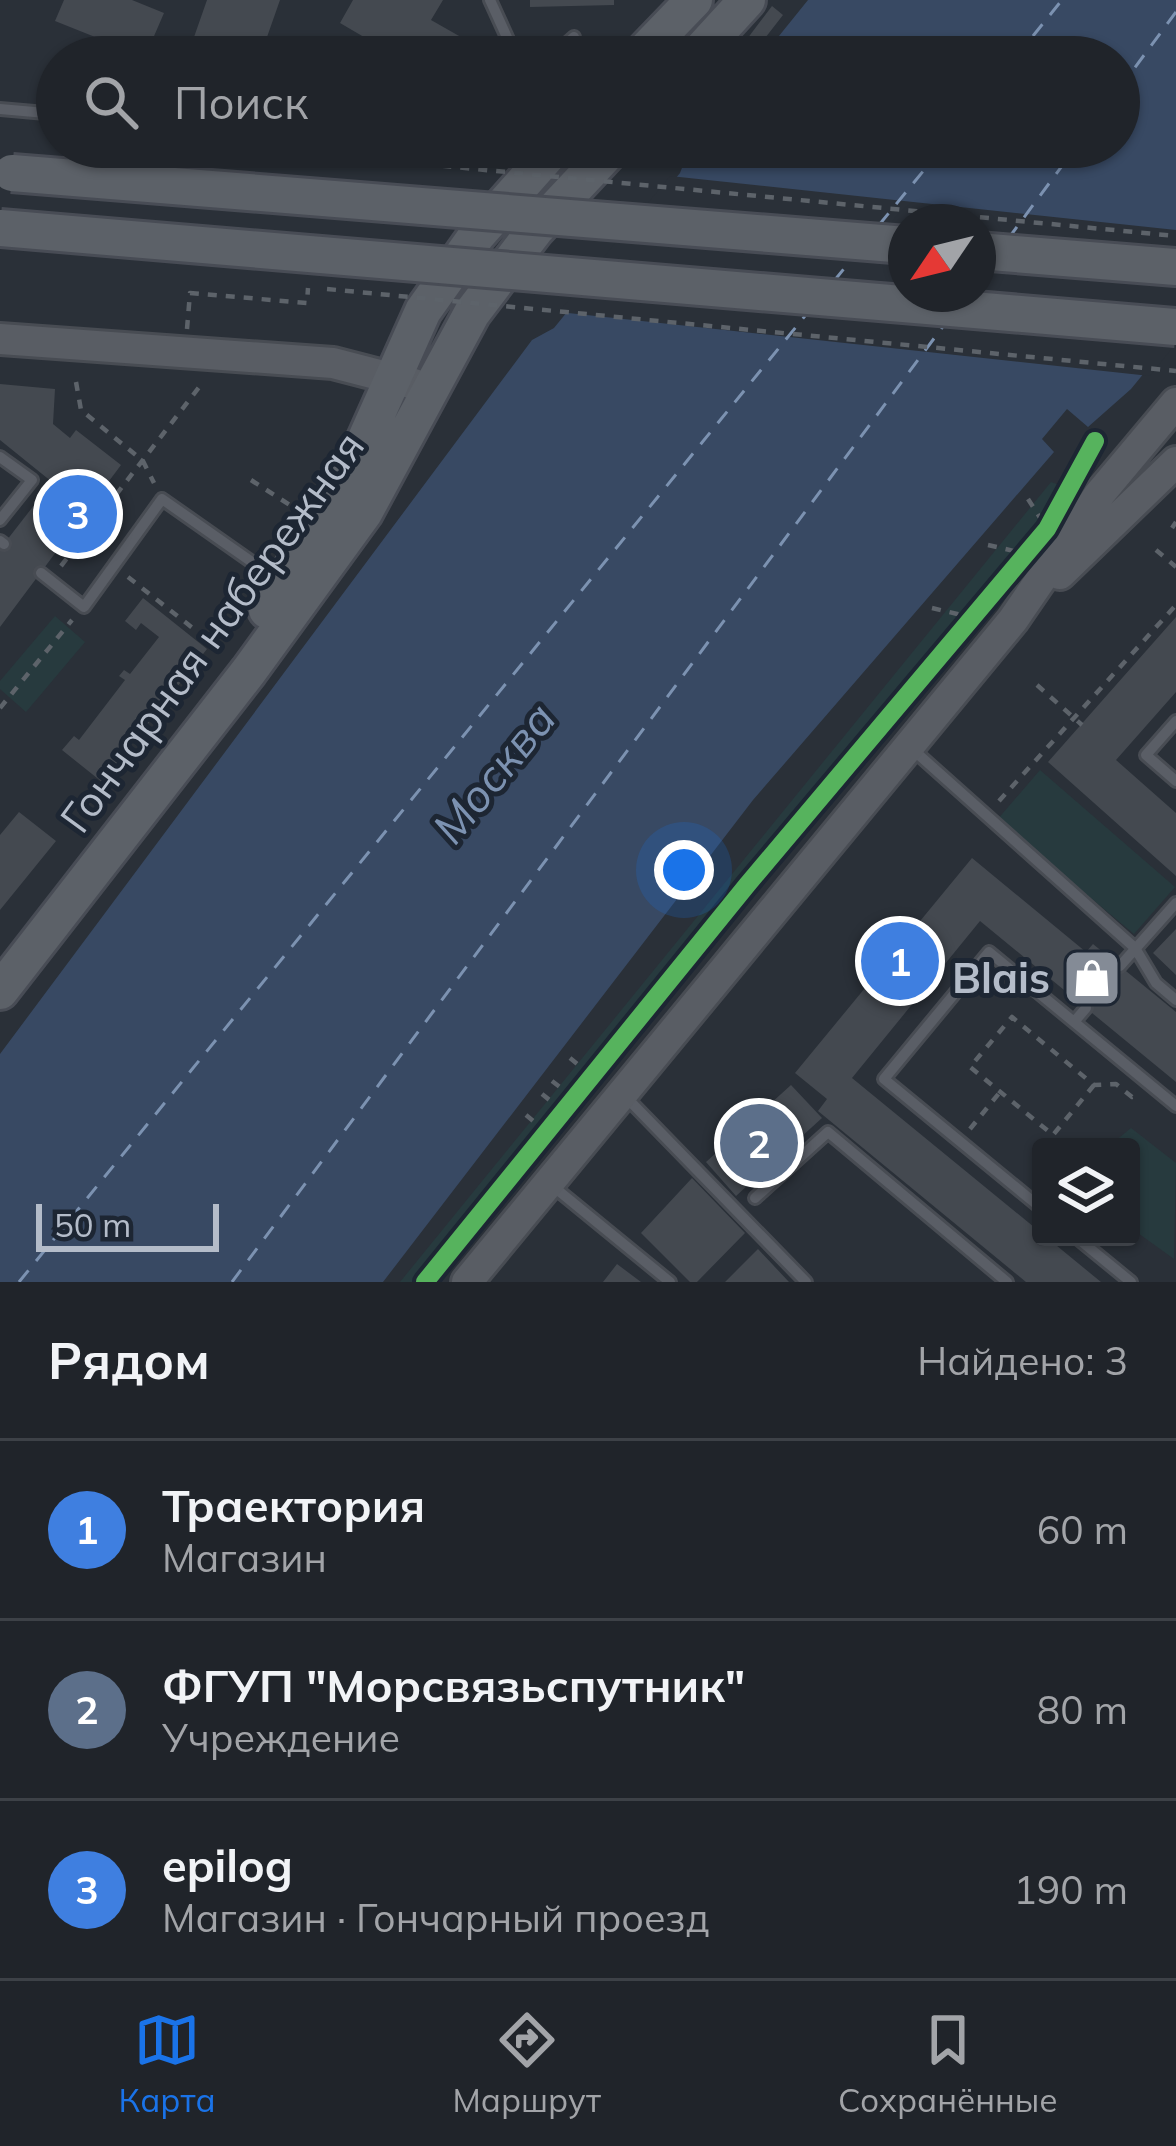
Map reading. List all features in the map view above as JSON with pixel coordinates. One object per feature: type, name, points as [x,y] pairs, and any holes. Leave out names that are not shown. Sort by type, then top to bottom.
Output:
[{"type":"main road","points":[[659,36],[694,0]]},
{"type":"main road","points":[[714,36],[747,0]]},
{"type":"main road","name":"Гончарная набережная","points":[[0,956],[122,804],[284,583],[351,472],[423,310],[477,235],[536,168]]},
{"type":"main road","name":"Гончарная набережная","points":[[0,991],[249,671],[364,513],[472,313],[535,230],[593,168]]},
{"type":"main road","points":[[0,172],[888,244]]},
{"type":"main road","points":[[0,228],[1176,327]]},
{"type":"main road","points":[[996,252],[1176,267]]},
{"type":"main road","points":[[0,339],[333,363],[393,376],[431,391]]},
{"type":"main road","points":[[467,1282],[1012,620],[1099,496],[1176,403]]},
{"type":"main road","points":[[1012,620],[1176,462]]},
{"type":"lane","points":[[490,0],[506,36]]},
{"type":"lane","points":[[0,109],[36,112]]},
{"type":"lane","points":[[0,457],[32,480],[0,520]]},
{"type":"lane","points":[[46,577],[83,607],[162,499],[284,583]]},
{"type":"lane","points":[[1176,721],[1146,755],[1176,782]]},
{"type":"lane","points":[[908,745],[1135,948],[1156,983],[1176,1000]]},
{"type":"lane","points":[[1120,966],[1176,903]]},
{"type":"lane","points":[[1032,1201],[884,1079],[989,952],[1176,1106]]},
{"type":"lane","points":[[1074,1022],[1086,1008]]},
{"type":"lane","points":[[620,1091],[806,1282]]},
{"type":"lane","points":[[755,1198],[828,1132],[1007,1282]]},
{"type":"lane","points":[[547,1181],[670,1282]]},
{"type":"lane","points":[[1087,1246],[1131,1282]]},
{"type":"path","points":[[465,168],[1176,236]]},
{"type":"path","points":[[187,329],[190,293],[307,303],[308,288]]},
{"type":"path","points":[[327,289],[1176,371]]},
{"type":"path","points":[[76,382],[81,410],[143,461],[162,499]]},
{"type":"path","points":[[46,577],[200,386]]},
{"type":"path","points":[[251,481],[296,509]]},
{"type":"path","points":[[1028,500],[1047,529]]},
{"type":"path","points":[[1012,572],[1064,501]]},
{"type":"path","points":[[988,544],[1027,554]]},
{"type":"path","points":[[1156,550],[1176,567]]},
{"type":"path","points":[[114,566],[218,648]]},
{"type":"path","points":[[985,817],[1176,605]]},
{"type":"path","points":[[0,708],[83,607]]},
{"type":"path","points":[[932,608],[974,618]]},
{"type":"path","points":[[1037,685],[1082,725]]},
{"type":"path","points":[[1012,1017],[1094,1085],[1053,1135],[1000,1092],[970,1067],[1012,1017]]},
{"type":"path","points":[[528,1152],[594,1071],[570,1058]]},
{"type":"path","points":[[552,1081],[567,1104]]},
{"type":"path","points":[[960,1142],[1000,1092]]},
{"type":"path","points":[[542,1094],[567,1104]]},
{"type":"path","points":[[526,1114],[545,1131]]},
{"type":"green space","points":[[1051,482],[1062,486],[1064,500],[743,878],[416,1282],[400,1282]]},
{"type":"green space","points":[[55,616],[85,642],[26,712],[0,689],[0,681]]},
{"type":"green space","points":[[1040,770],[1175,887],[1134,934],[997,820]]},
{"type":"green space","points":[[1131,1128],[1176,1163],[1174,1259],[1140,1234],[1140,1138],[1119,1138]]},
{"type":"water","name":"Москва","points":[[808,0],[1176,0],[1176,334],[1131,389],[1088,427],[1067,409],[1042,439],[1054,452],[753,800],[383,1282],[0,1282],[0,1054],[532,340],[554,328],[682,168],[1140,168],[1140,36],[779,36]]},
{"type":"pier","points":[[670,176],[932,204],[888,204],[888,312],[996,312],[996,211],[1176,230],[1176,343],[1150,376],[559,312]]},
{"type":"building","points":[[64,0],[132,0],[164,13],[154,36],[92,36],[55,21]]},
{"type":"building","points":[[207,0],[280,0],[267,36],[194,36]]},
{"type":"building","points":[[353,0],[443,0],[431,20],[459,36],[362,36],[340,23]]},
{"type":"building","points":[[530,0],[614,0],[614,5],[530,7]]},
{"type":"building","points":[[772,6],[783,15],[767,36],[749,36]]},
{"type":"building","points":[[0,384],[55,389],[53,424],[70,438],[76,430],[121,465],[0,627],[0,549],[52,482],[0,440]]},
{"type":"building","points":[[143,598],[207,649],[102,782],[62,750],[74,736],[79,740],[125,680],[119,676],[124,670],[130,674],[159,637],[141,623],[136,630],[125,621]]},
{"type":"building","points":[[1176,617],[1176,692],[1116,760],[1176,813],[1176,876],[1048,762]]},
{"type":"building","points":[[19,812],[56,841],[0,910],[0,835]]},
{"type":"building","points":[[972,858],[1086,952],[1093,944],[1176,1012],[1176,1082],[980,921],[852,1078],[1032,1225],[1032,1246],[1057,1246],[1101,1282],[1026,1282],[818,1111],[827,1099],[795,1073]]},
{"type":"building","points":[[1176,929],[1176,975],[1153,953]]},
{"type":"building","points":[[791,1085],[822,1118],[736,1196],[706,1162]]},
{"type":"building","points":[[692,1178],[745,1233],[697,1282],[690,1282],[641,1233]]},
{"type":"building","points":[[758,1249],[789,1282],[725,1282]]},
{"type":"building","points":[[617,1264],[641,1282],[603,1282]]},
{"type":"ferry route","points":[[1033,36],[1062,0]]},
{"type":"ferry route","points":[[1140,61],[1176,12]]},
{"type":"ferry route","points":[[879,225],[926,168]]},
{"type":"ferry route","points":[[1008,239],[1060,168]]},
{"type":"ferry route","points":[[834,281],[851,260]]},
{"type":"ferry route","points":[[19,1282],[809,311]]},
{"type":"ferry route","points":[[232,1282],[944,325]]},
{"type":"cycle path","points":[[425,1282],[747,885],[1047,529],[1095,441]]},
{"type":"place","name":"epilog","points":[[78,514]]},
{"type":"place","name":"Траектория","points":[[900,961]]},
{"type":"place","name":"Blais","points":[[1092,978]]},
{"type":"place","name":"ФГУП \"Морсвязьспутник\"","points":[[759,1143]]}]
